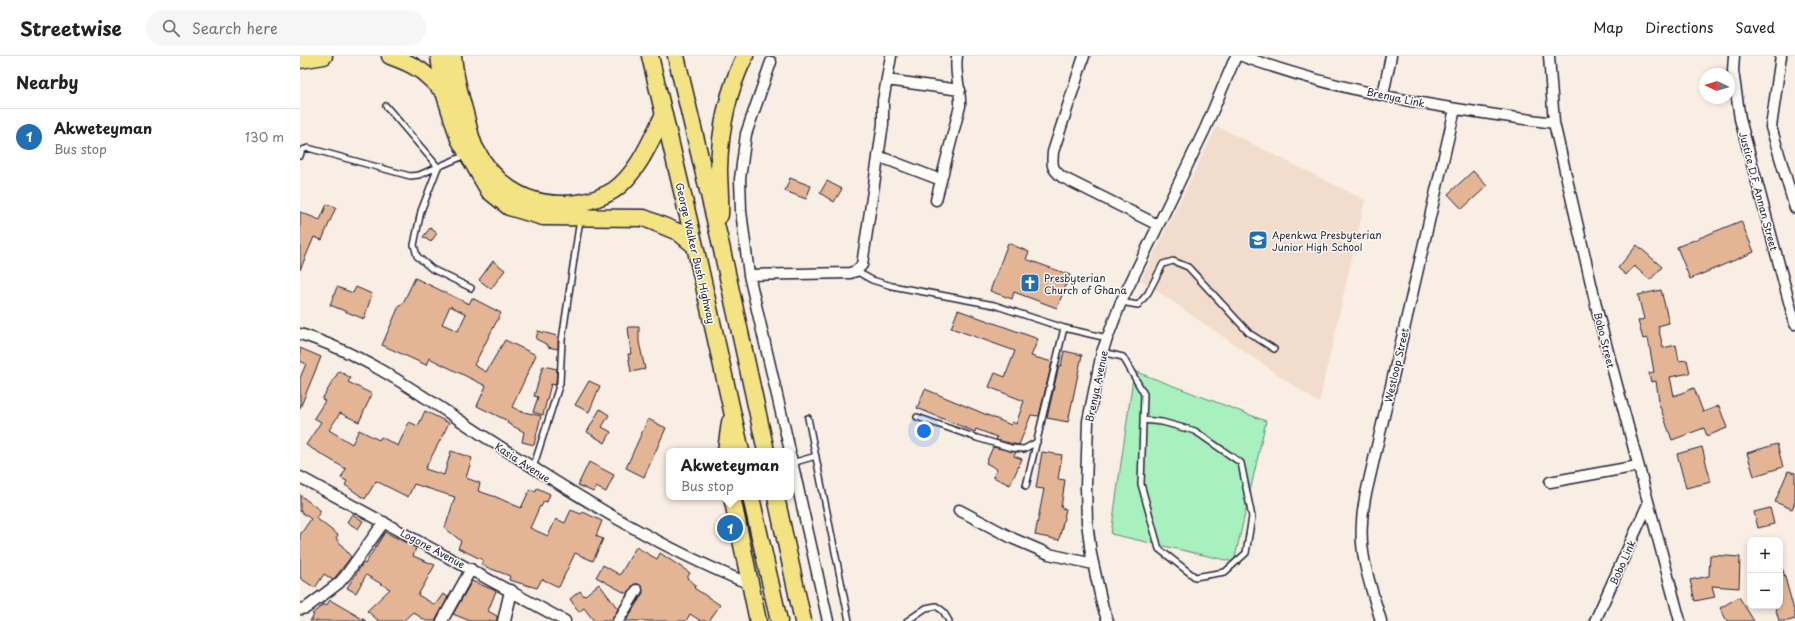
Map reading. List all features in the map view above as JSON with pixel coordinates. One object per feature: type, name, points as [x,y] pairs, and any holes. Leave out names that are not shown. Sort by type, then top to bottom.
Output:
[{"type":"highway","points":[[300,60],[324,56]]},
{"type":"highway","points":[[390,56],[413,64],[421,69],[444,92]]},
{"type":"highway","points":[[439,56],[444,92],[460,139],[489,191],[509,207],[543,217],[581,216],[644,218],[678,232],[695,246]]},
{"type":"highway","points":[[453,56],[455,80],[474,146],[492,174],[518,195],[535,201],[549,204],[581,204],[614,190],[625,179],[643,156],[664,114]]},
{"type":"highway","name":"George Walker Bush Highway","points":[[650,56],[695,246],[740,448]]},
{"type":"highway","points":[[676,56],[720,241],[765,448]]},
{"type":"highway","points":[[720,241],[721,205],[719,170],[721,133],[725,108],[736,73],[745,56]]},
{"type":"highway","points":[[726,448],[731,410]]},
{"type":"highway","points":[[733,500],[758,621]]},
{"type":"highway","points":[[752,500],[779,621]]},
{"type":"highway","points":[[777,500],[803,621]]},
{"type":"street","points":[[749,275],[850,273],[856,271],[862,264],[883,124],[883,101],[890,56]]},
{"type":"street","points":[[936,200],[960,106],[960,90],[956,73],[957,56]]},
{"type":"street","points":[[1084,56],[1053,152],[1052,162],[1054,170],[1062,177],[1158,225]]},
{"type":"street","name":"Brenya Avenue","points":[[1108,621],[1103,608],[1093,564],[1087,522],[1086,450],[1088,421],[1102,352],[1122,302],[1205,129],[1236,56]]},
{"type":"street","name":"Brenya Link","points":[[1242,56],[1301,76],[1383,95],[1455,110],[1554,122]]},
{"type":"street","points":[[1383,95],[1391,56]]},
{"type":"street","name":"Bobo Street","points":[[1549,56],[1554,122],[1599,318],[1680,621]]},
{"type":"street","name":"Justice D.F. Annan Street","points":[[1734,56],[1733,71],[1740,119],[1795,324]]},
{"type":"street","points":[[1781,56],[1770,127],[1795,208]]},
{"type":"street","points":[[771,62],[746,134],[740,179],[749,275],[789,448]]},
{"type":"street","points":[[887,80],[960,90]]},
{"type":"street","name":"Westloop Street","points":[[1381,621],[1368,574],[1362,545],[1362,523],[1455,110]]},
{"type":"street","points":[[878,156],[941,180]]},
{"type":"street","name":"Kasia Avenue","points":[[300,334],[366,362],[579,498],[690,559],[750,584]]},
{"type":"street","points":[[1550,482],[1638,466]]},
{"type":"street","points":[[794,469],[828,621]]},
{"type":"street","name":"Logone Avenue","points":[[300,477],[565,621]]},
{"type":"street","name":"Bobo Link","points":[[1595,621],[1648,504]]},
{"type":"street","points":[[959,510],[1014,539],[1049,554],[1093,564]]},
{"type":"street","points":[[300,609],[306,608],[339,583],[384,522]]},
{"type":"street","points":[[442,621],[471,569]]},
{"type":"street","points":[[618,621],[637,590]]},
{"type":"street","points":[[504,621],[511,591]]},
{"type":"lane","points":[[386,106],[438,167]]},
{"type":"lane","points":[[300,156],[302,150],[308,148],[410,176],[419,175],[467,154]]},
{"type":"lane","points":[[438,167],[421,210],[414,245],[418,256],[432,270],[471,288]]},
{"type":"lane","points":[[533,468],[560,383],[562,340],[581,216]]},
{"type":"lane","points":[[1122,302],[1138,305],[1148,293],[1163,264],[1173,261],[1188,267],[1249,334],[1274,349]]},
{"type":"lane","points":[[856,271],[872,280],[892,286],[994,305],[1064,328],[1108,338]]},
{"type":"lane","points":[[1026,486],[1064,328]]},
{"type":"lane","points":[[1102,352],[1123,357],[1144,394],[1143,420],[1141,484],[1159,549],[1195,577],[1225,572],[1246,553],[1252,517],[1241,463],[1195,431],[1162,422],[1143,420]]},
{"type":"lane","points":[[917,417],[1011,448],[1024,449],[1037,442]]},
{"type":"lane","points":[[808,418],[849,621]]},
{"type":"lane","points":[[794,460],[816,456]]},
{"type":"lane","points":[[906,621],[926,608],[936,606],[943,611],[949,621]]},
{"type":"shaded area","name":"Apenkwa Presbyterian Junior High School","points":[[1217,126],[1365,200],[1319,403],[1141,280]]},
{"type":"green space","points":[[1134,371],[1266,421],[1234,562],[1111,534]]},
{"type":"building","points":[[1473,171],[1487,186],[1462,209],[1448,194]]},
{"type":"building","points":[[790,178],[811,186],[806,199],[785,191]]},
{"type":"building","points":[[827,181],[842,189],[834,202],[820,193]]},
{"type":"building","points":[[327,204],[336,207],[322,240],[314,237],[300,270],[300,212],[320,220]]},
{"type":"building","points":[[1741,221],[1754,252],[1690,279],[1677,247]]},
{"type":"building","points":[[430,228],[437,233],[431,242],[423,237]]},
{"type":"building","name":"Presbyterian Church of Ghana","points":[[1008,243],[1029,252],[1026,259],[1070,275],[1057,308],[1014,292],[1012,299],[990,291]]},
{"type":"building","points":[[1637,245],[1662,267],[1650,280],[1634,266],[1626,275],[1618,268]]},
{"type":"building","points":[[493,261],[505,270],[491,289],[479,280]]},
{"type":"building","points":[[415,278],[469,304],[472,298],[501,313],[474,365],[486,372],[505,340],[536,355],[512,407],[520,411],[541,416],[534,445],[522,442],[524,432],[507,423],[508,421],[477,406],[486,386],[429,358],[426,365],[382,345],[400,304],[402,305]],"holes":[[[450,306],[466,314],[458,331],[442,324]]]},
{"type":"building","points":[[337,287],[353,293],[356,287],[372,294],[364,319],[330,305]]},
{"type":"building","points":[[1661,290],[1669,323],[1658,326],[1663,348],[1676,345],[1679,361],[1687,360],[1690,373],[1670,377],[1674,396],[1694,388],[1703,412],[1719,406],[1727,428],[1707,436],[1704,428],[1672,440],[1658,401],[1656,381],[1651,382],[1649,373],[1654,372],[1648,338],[1643,339],[1638,321],[1644,319],[1638,295]]},
{"type":"building","points":[[958,310],[1038,339],[1031,356],[1052,362],[1039,416],[1031,415],[1019,445],[996,440],[997,437],[976,429],[975,432],[917,408],[925,389],[1011,425],[1012,422],[1016,424],[1024,401],[989,387],[995,373],[1005,377],[1015,351],[951,328]]},
{"type":"building","points":[[628,327],[639,327],[639,342],[645,369],[631,372],[628,354],[631,354]]},
{"type":"building","points":[[538,331],[557,336],[558,349],[548,347],[548,345],[536,339]]},
{"type":"building","points":[[300,348],[321,357],[300,408],[300,378],[306,364],[300,361]]},
{"type":"building","points":[[1064,351],[1082,355],[1068,422],[1047,418],[1059,365],[1061,366]]},
{"type":"building","points":[[543,366],[557,369],[556,382],[555,385],[551,384],[543,415],[533,412],[538,397],[534,396]]},
{"type":"building","points":[[339,371],[351,378],[348,382],[372,394],[359,422],[340,413],[329,430],[352,444],[359,430],[379,440],[381,437],[398,446],[409,422],[418,426],[425,411],[449,423],[425,469],[444,475],[451,451],[472,458],[466,478],[480,483],[478,491],[521,508],[530,489],[536,491],[537,488],[550,494],[547,502],[544,501],[541,507],[540,506],[530,528],[548,536],[556,519],[565,523],[571,510],[581,514],[583,512],[602,521],[596,536],[603,539],[593,561],[575,553],[559,587],[542,579],[537,588],[509,580],[510,576],[481,565],[483,560],[458,548],[461,541],[445,528],[455,497],[414,484],[408,497],[376,481],[365,499],[345,485],[347,481],[341,478],[346,469],[306,445],[321,422],[314,418],[325,401],[322,399]]},
{"type":"building","points":[[589,381],[600,386],[589,412],[575,405]]},
{"type":"building","points":[[600,409],[609,415],[602,427],[611,432],[605,443],[587,432]]},
{"type":"building","points":[[648,419],[666,428],[644,477],[626,468]]},
{"type":"building","points":[[1777,444],[1783,467],[1754,476],[1747,453]]},
{"type":"building","points":[[993,447],[1016,452],[1014,456],[1022,459],[1010,485],[993,477],[997,469],[986,463]]},
{"type":"building","points":[[1702,447],[1711,482],[1686,488],[1677,454]]},
{"type":"building","points":[[1042,452],[1062,455],[1058,479],[1065,480],[1061,508],[1066,509],[1059,540],[1035,535],[1044,489],[1036,488]]},
{"type":"building","points":[[589,462],[614,475],[606,492],[596,487],[593,492],[578,485]]},
{"type":"building","points":[[1788,471],[1795,473],[1795,502],[1792,509],[1775,502]]},
{"type":"building","points":[[300,495],[321,511],[316,518],[338,535],[336,538],[351,557],[333,580],[324,574],[315,588],[300,578],[300,535],[311,519],[300,511]]},
{"type":"building","points":[[1770,508],[1774,524],[1758,528],[1754,512]]},
{"type":"building","points":[[352,514],[363,521],[358,529],[347,522]]},
{"type":"building","points":[[385,532],[416,548],[413,556],[435,565],[418,595],[435,605],[443,594],[448,597],[436,621],[426,621],[413,612],[403,621],[379,621],[367,611],[390,589],[366,575],[356,593],[347,588],[363,563],[365,564]]},
{"type":"building","points":[[636,547],[657,559],[660,553],[690,573],[687,578],[696,585],[694,588],[720,605],[709,621],[701,621],[690,614],[686,621],[626,621],[643,593],[642,587],[638,584],[634,584],[627,594],[596,577],[603,565],[620,575]]},
{"type":"building","points":[[1710,555],[1740,557],[1739,588],[1712,586],[1715,597],[1695,601],[1690,580],[1709,576]]},
{"type":"building","points":[[1783,570],[1795,619],[1779,621],[1776,609],[1783,609]]},
{"type":"building","points":[[472,581],[496,591],[488,611],[497,616],[497,621],[470,621],[453,614]]},
{"type":"building","points":[[599,584],[618,609],[612,621],[594,621],[584,608],[579,612],[570,599],[580,591],[584,596]]},
{"type":"building","points":[[1739,597],[1754,621],[1727,621],[1720,608]]},
{"type":"building","points":[[330,600],[366,621],[310,621],[314,615],[312,614],[324,604],[326,606]]},
{"type":"place","name":"Apenkwa Presbyterian Junior High School","points":[[1258,240]]},
{"type":"place","name":"Presbyterian Church of Ghana","points":[[1030,283]]},
{"type":"place","name":"Akweteyman","points":[[730,528]]}]
